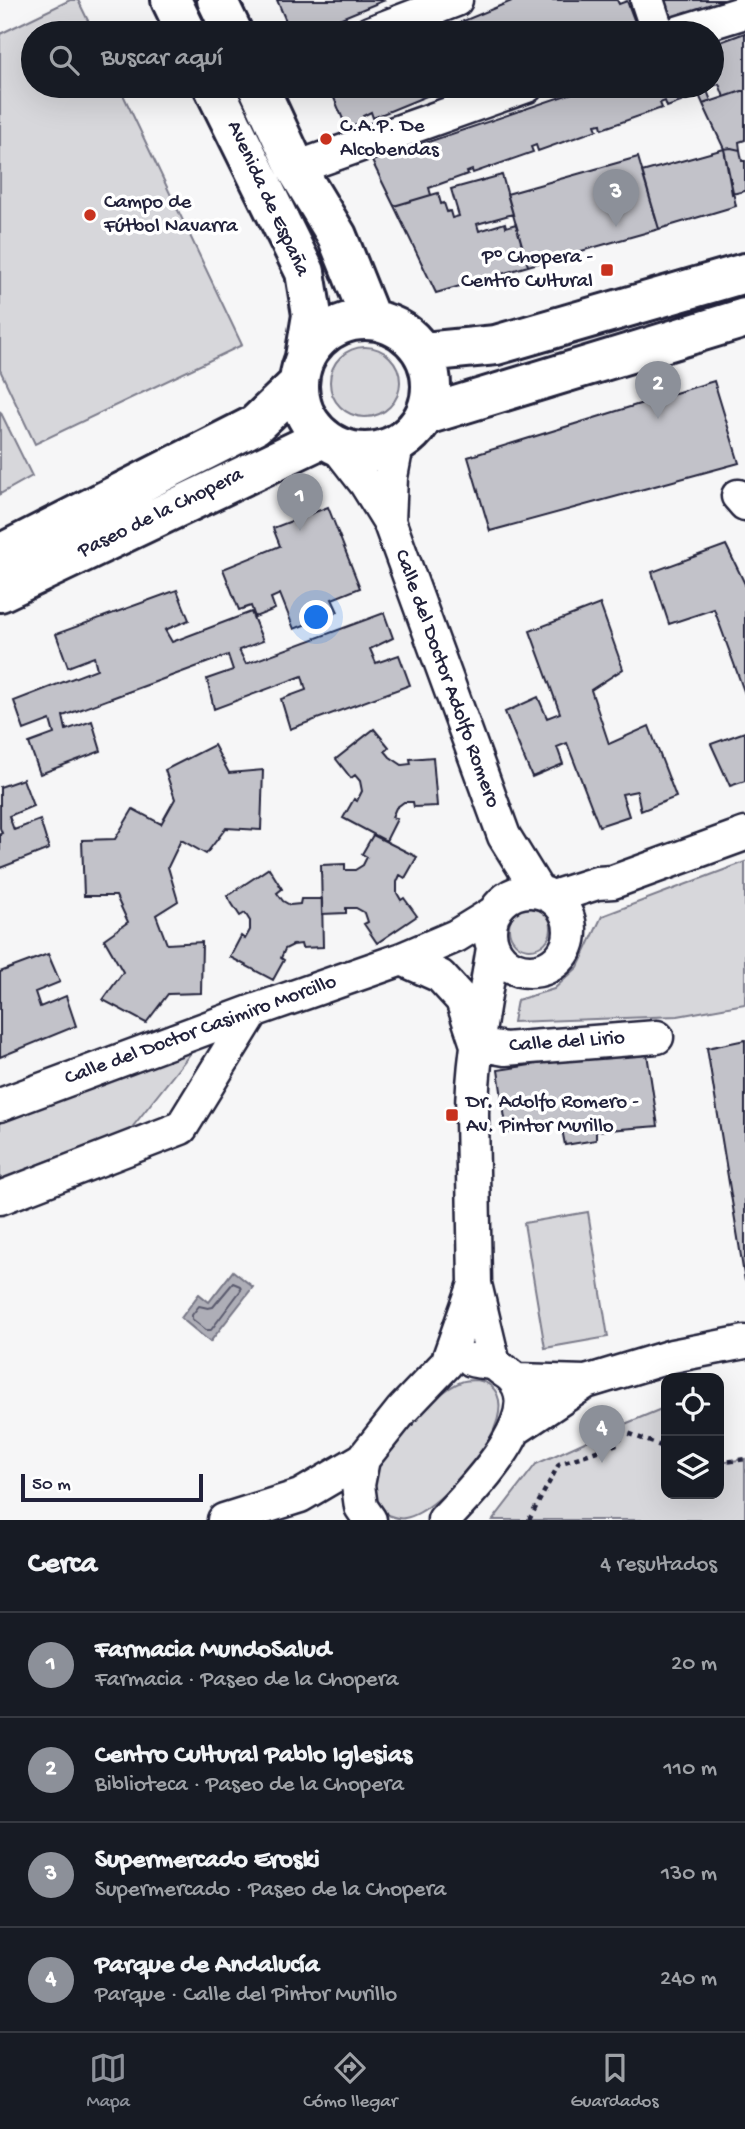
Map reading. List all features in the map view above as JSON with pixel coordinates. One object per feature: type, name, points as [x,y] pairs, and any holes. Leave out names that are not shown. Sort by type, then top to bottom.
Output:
[{"type":"main road","points":[[171,0],[181,21]]},
{"type":"main road","points":[[217,0],[227,21]]},
{"type":"main road","name":"Avenida de España","points":[[219,98],[305,272],[312,315],[301,371]]},
{"type":"main road","name":"Avenida de España","points":[[264,98],[296,168],[337,236],[370,318]]},
{"type":"main road","points":[[424,352],[496,345],[745,273]]},
{"type":"main road","points":[[370,318],[401,328],[424,352],[433,383],[426,415],[414,432],[397,445],[368,453],[330,443],[304,414],[301,371],[321,335],[344,322],[370,318]]},
{"type":"main road","points":[[426,415],[745,318]]},
{"type":"main road","name":"Paseo de la Chopera","points":[[0,554],[255,425],[301,371]]},
{"type":"main road","name":"Paseo de la Chopera","points":[[0,592],[330,443]]},
{"type":"street","points":[[401,21],[456,0]]},
{"type":"street","points":[[647,0],[654,21]]},
{"type":"street","points":[[716,21],[745,12]]},
{"type":"street","points":[[296,168],[493,98]]},
{"type":"street","points":[[330,443],[366,484],[389,521]]},
{"type":"street","points":[[389,521],[391,477],[397,445]]},
{"type":"street","name":"Calle del Doctor Adolfo Romero","points":[[389,521],[504,836],[545,894]]},
{"type":"street","points":[[444,1520],[484,1477],[517,1428],[523,1403],[505,1372],[475,1284],[472,1089],[483,952],[490,922],[499,907],[513,894],[525,891],[545,894],[613,882],[745,834]]},
{"type":"street","name":"Calle del Doctor Adolfo Romero","points":[[499,907],[504,836]]},
{"type":"street","points":[[570,935],[613,882]]},
{"type":"street","points":[[483,952],[512,968],[525,971],[538,971],[560,958],[570,935],[567,914],[545,894]]},
{"type":"street","name":"Calle del Doctor Casimiro Morcillo","points":[[0,1105],[402,959],[456,936],[499,907]]},
{"type":"street","name":"Calle del Doctor Casimiro Morcillo","points":[[402,959],[483,952]]},
{"type":"street","points":[[402,959],[440,976],[461,1000],[477,1044]]},
{"type":"street","points":[[477,1044],[498,1002],[525,971]]},
{"type":"street","points":[[0,1198],[181,1128],[253,1011]]},
{"type":"street","name":"Calle del Lirio","points":[[477,1044],[505,1049],[657,1037]]},
{"type":"street","points":[[224,1520],[300,1496],[363,1460],[402,1410],[447,1363],[475,1284]]},
{"type":"street","points":[[517,1428],[586,1382],[672,1356],[745,1342]]},
{"type":"street","points":[[447,1363],[470,1360],[505,1372],[586,1382]]},
{"type":"street","points":[[300,1496],[365,1514],[358,1485],[363,1460]]},
{"type":"path","points":[[529,1520],[559,1464],[620,1443],[620,1428],[661,1446]]},
{"type":"path","points":[[724,1462],[745,1459]]},
{"type":"shaded area","name":"Campo de Fútbol Navarra","points":[[70,0],[78,0],[88,21],[27,21]]},
{"type":"shaded area","name":"Campo de Fútbol Navarra","points":[[21,24],[21,98],[125,98],[242,345],[35,444],[0,370],[0,34]]},
{"type":"shaded area","points":[[365,347],[384,353],[394,363],[400,382],[394,401],[384,411],[365,417],[346,411],[336,401],[330,382],[336,363],[346,353]]},
{"type":"shaded area","points":[[0,411],[32,476],[0,494]]},
{"type":"shaded area","points":[[745,862],[745,1004],[678,1016],[513,1022],[517,1000],[554,989],[578,967],[602,916]]},
{"type":"shaded area","points":[[530,907],[545,913],[551,928],[545,943],[530,949],[515,943],[509,928],[515,913]]},
{"type":"shaded area","points":[[194,1049],[130,1130],[0,1179],[0,1119]]},
{"type":"shaded area","points":[[588,1212],[608,1337],[545,1348],[524,1223]]},
{"type":"shaded area","points":[[467,1380],[477,1380],[491,1386],[499,1401],[498,1419],[489,1441],[457,1482],[438,1500],[420,1512],[402,1518],[385,1513],[376,1503],[372,1490],[374,1477],[392,1445],[420,1412],[449,1388]]},
{"type":"shaded area","points":[[661,1409],[661,1499],[724,1499],[724,1462],[745,1459],[745,1520],[493,1520],[536,1464]]},
{"type":"water","points":[[233,1271],[253,1287],[210,1342],[181,1318],[199,1294],[209,1302]]},
{"type":"building","points":[[277,0],[385,0],[334,21],[286,21]]},
{"type":"building","points":[[514,0],[617,0],[619,4],[627,1],[634,21],[464,21]]},
{"type":"building","points":[[655,0],[727,0],[665,21],[662,21]]},
{"type":"building","points":[[745,33],[745,90],[724,97],[724,41]]},
{"type":"building","points":[[745,90],[745,140],[739,142],[740,150],[724,149],[703,104]]},
{"type":"building","points":[[334,98],[422,98],[373,118],[371,112],[363,116],[365,121],[347,129]]},
{"type":"building","points":[[558,98],[692,98],[667,107],[665,101],[660,103],[662,108],[602,129],[601,124],[595,125],[597,130],[538,151],[536,145],[531,147],[533,152],[473,173],[472,170],[467,172],[468,174],[429,188],[431,195],[394,206],[372,161]]},
{"type":"building","points":[[700,98],[710,98],[711,101],[703,104]]},
{"type":"building","points":[[724,149],[740,150],[742,161],[745,161],[745,191],[732,194]]},
{"type":"building","points":[[724,149],[736,206],[659,229],[642,172]]},
{"type":"building","points":[[638,157],[659,229],[528,266],[507,194]]},
{"type":"building","points":[[502,175],[513,214],[477,224],[479,231],[505,223],[506,227],[516,224],[528,266],[436,293],[394,206],[438,193],[441,204],[444,203],[452,218],[459,216],[451,189]]},
{"type":"building","points":[[714,381],[739,463],[490,531],[468,457]]},
{"type":"building","points":[[328,507],[360,588],[332,599],[338,612],[294,629],[280,594],[271,598],[275,609],[255,617],[251,606],[239,610],[223,569],[280,546],[273,528]]},
{"type":"building","points":[[726,545],[745,584],[745,694],[714,609],[669,624],[652,572]]},
{"type":"building","points":[[177,590],[189,620],[165,630],[172,642],[251,612],[263,641],[239,650],[246,664],[384,613],[393,638],[370,649],[376,663],[399,655],[410,685],[290,729],[281,699],[306,690],[302,676],[214,709],[207,679],[233,670],[228,655],[63,716],[66,730],[92,721],[101,751],[40,774],[29,743],[54,734],[50,720],[24,730],[14,701],[97,669],[94,657],[68,667],[56,634]]},
{"type":"building","points":[[600,604],[623,669],[591,690],[609,744],[649,726],[676,797],[641,811],[637,791],[622,794],[629,816],[599,826],[567,743],[557,747],[563,764],[532,777],[505,712],[538,697],[547,718],[560,713],[530,631]]},
{"type":"building","points":[[374,729],[389,747],[385,751],[402,765],[411,764],[410,759],[433,757],[437,806],[414,807],[413,802],[404,802],[396,808],[392,817],[397,819],[386,841],[343,818],[362,791],[360,781],[355,775],[351,778],[336,759]]},
{"type":"building","points":[[745,732],[745,781],[730,786],[711,744]]},
{"type":"building","points":[[214,745],[229,773],[263,770],[261,830],[226,828],[206,854],[181,840],[168,867],[178,901],[156,915],[167,944],[202,942],[201,993],[168,994],[146,1023],[103,1000],[123,972],[104,939],[128,922],[116,896],[84,896],[82,840],[115,839],[133,809],[161,824],[175,799],[165,770]]},
{"type":"building","points":[[23,779],[33,806],[9,816],[14,830],[40,820],[49,849],[0,868],[0,787]]},
{"type":"building","points":[[373,835],[417,857],[405,878],[400,875],[397,893],[417,916],[377,943],[364,924],[368,922],[365,913],[356,908],[346,908],[346,913],[322,914],[321,865],[345,864],[345,870],[355,870],[363,865],[367,857],[362,854]]},
{"type":"building","points":[[269,868],[282,889],[277,893],[283,901],[290,905],[300,904],[301,899],[322,899],[323,947],[302,948],[301,944],[285,949],[281,958],[284,960],[273,980],[230,957],[241,936],[245,939],[250,930],[250,921],[245,913],[240,916],[227,896]]},
{"type":"building","points":[[48,954],[60,982],[35,992],[40,1007],[66,996],[76,1026],[0,1057],[0,972]]},
{"type":"building","points":[[745,1040],[745,1281],[707,1048]]},
{"type":"building","points":[[646,1047],[658,1126],[596,1131],[596,1140],[565,1145],[561,1124],[507,1133],[498,1070]]},
{"type":"place","name":"C.A.P. De Alcobendas","points":[[326,139]]},
{"type":"place","name":"Campo de Fútbol Navarra","points":[[90,215]]},
{"type":"place","name":"Supermercado Eroski","points":[[616,227]]},
{"type":"place","name":"Pº Chopera - Centro Cultural","points":[[607,270]]},
{"type":"place","name":"Centro Cultural Pablo Iglesias","points":[[658,419]]},
{"type":"place","name":"Farmacia MundoSalud","points":[[300,531]]},
{"type":"place","name":"Dr. Adolfo Romero - Av. Pintor Murillo","points":[[452,1115]]},
{"type":"place","name":"Parque de Andalucía","points":[[602,1463]]}]
